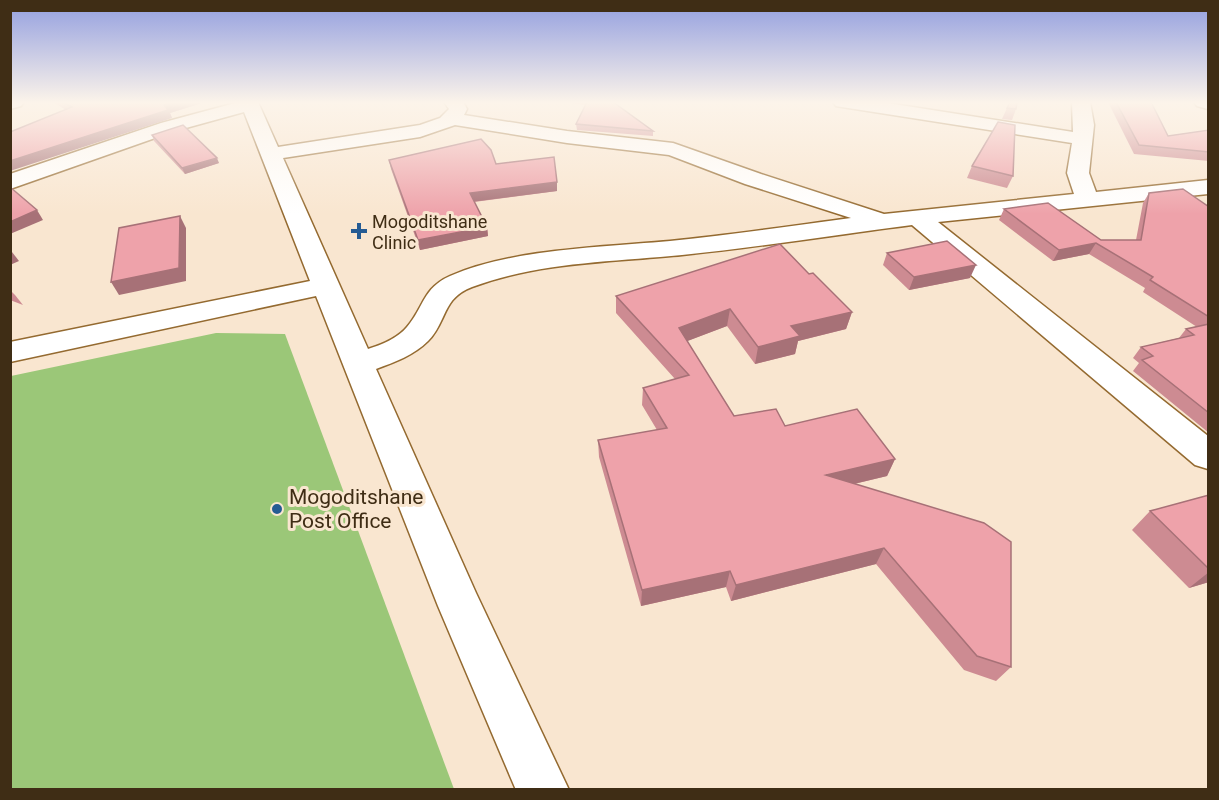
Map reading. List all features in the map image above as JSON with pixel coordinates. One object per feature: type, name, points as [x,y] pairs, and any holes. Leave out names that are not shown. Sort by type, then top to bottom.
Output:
[{"type":"street","points":[[10,182],[133,139]]},
{"type":"street","points":[[264,139],[460,606],[543,789]]},
{"type":"street","points":[[270,154],[366,139]]},
{"type":"street","points":[[589,139],[673,148],[753,179],[887,221]]},
{"type":"street","points":[[1082,139],[1078,173],[1087,199]]},
{"type":"street","points":[[359,364],[394,351],[418,334],[441,294],[459,282],[489,272],[546,260],[684,247],[917,217],[1209,188]]},
{"type":"street","points":[[917,217],[1209,455]]},
{"type":"street","points":[[10,352],[325,286]]},
{"type":"green space","points":[[216,333],[285,334],[454,789],[11,789],[11,376]]},
{"type":"building","points":[[10,139],[77,139],[10,161]]},
{"type":"building","points":[[156,139],[198,139],[217,158],[182,168]]},
{"type":"building","points":[[481,139],[491,150],[496,164],[554,157],[557,182],[470,193],[487,227],[418,240],[389,160]]},
{"type":"building","points":[[988,139],[1014,139],[1013,176],[972,166]]},
{"type":"building","points":[[1136,139],[1209,139],[1209,152],[1139,145]]},
{"type":"building","points":[[10,187],[37,210],[10,222]]},
{"type":"building","points":[[1183,189],[1209,207],[1209,317],[1150,280],[1153,277],[1096,243],[1059,250],[1004,209],[1048,203],[1101,240],[1141,240],[1149,193]]},
{"type":"building","points":[[180,216],[179,268],[111,282],[119,228]]},
{"type":"building","points":[[947,241],[976,265],[914,277],[887,253]]},
{"type":"building","points":[[780,244],[809,274],[813,273],[852,312],[791,326],[800,336],[758,347],[730,309],[679,328],[734,416],[776,409],[785,426],[857,409],[895,459],[826,475],[984,523],[1011,542],[1011,667],[977,656],[884,548],[736,585],[730,571],[642,590],[598,440],[667,428],[643,388],[689,375],[616,296]]},
{"type":"building","points":[[1209,324],[1209,413],[1142,360],[1153,356],[1141,347],[1194,335],[1186,329]]},
{"type":"building","points":[[1209,495],[1209,569],[1150,511]]},
{"type":"place","name":"Mogoditshane Clinic","points":[[359,231]]},
{"type":"place","name":"Mogoditshane Post Office","points":[[277,509]]}]
